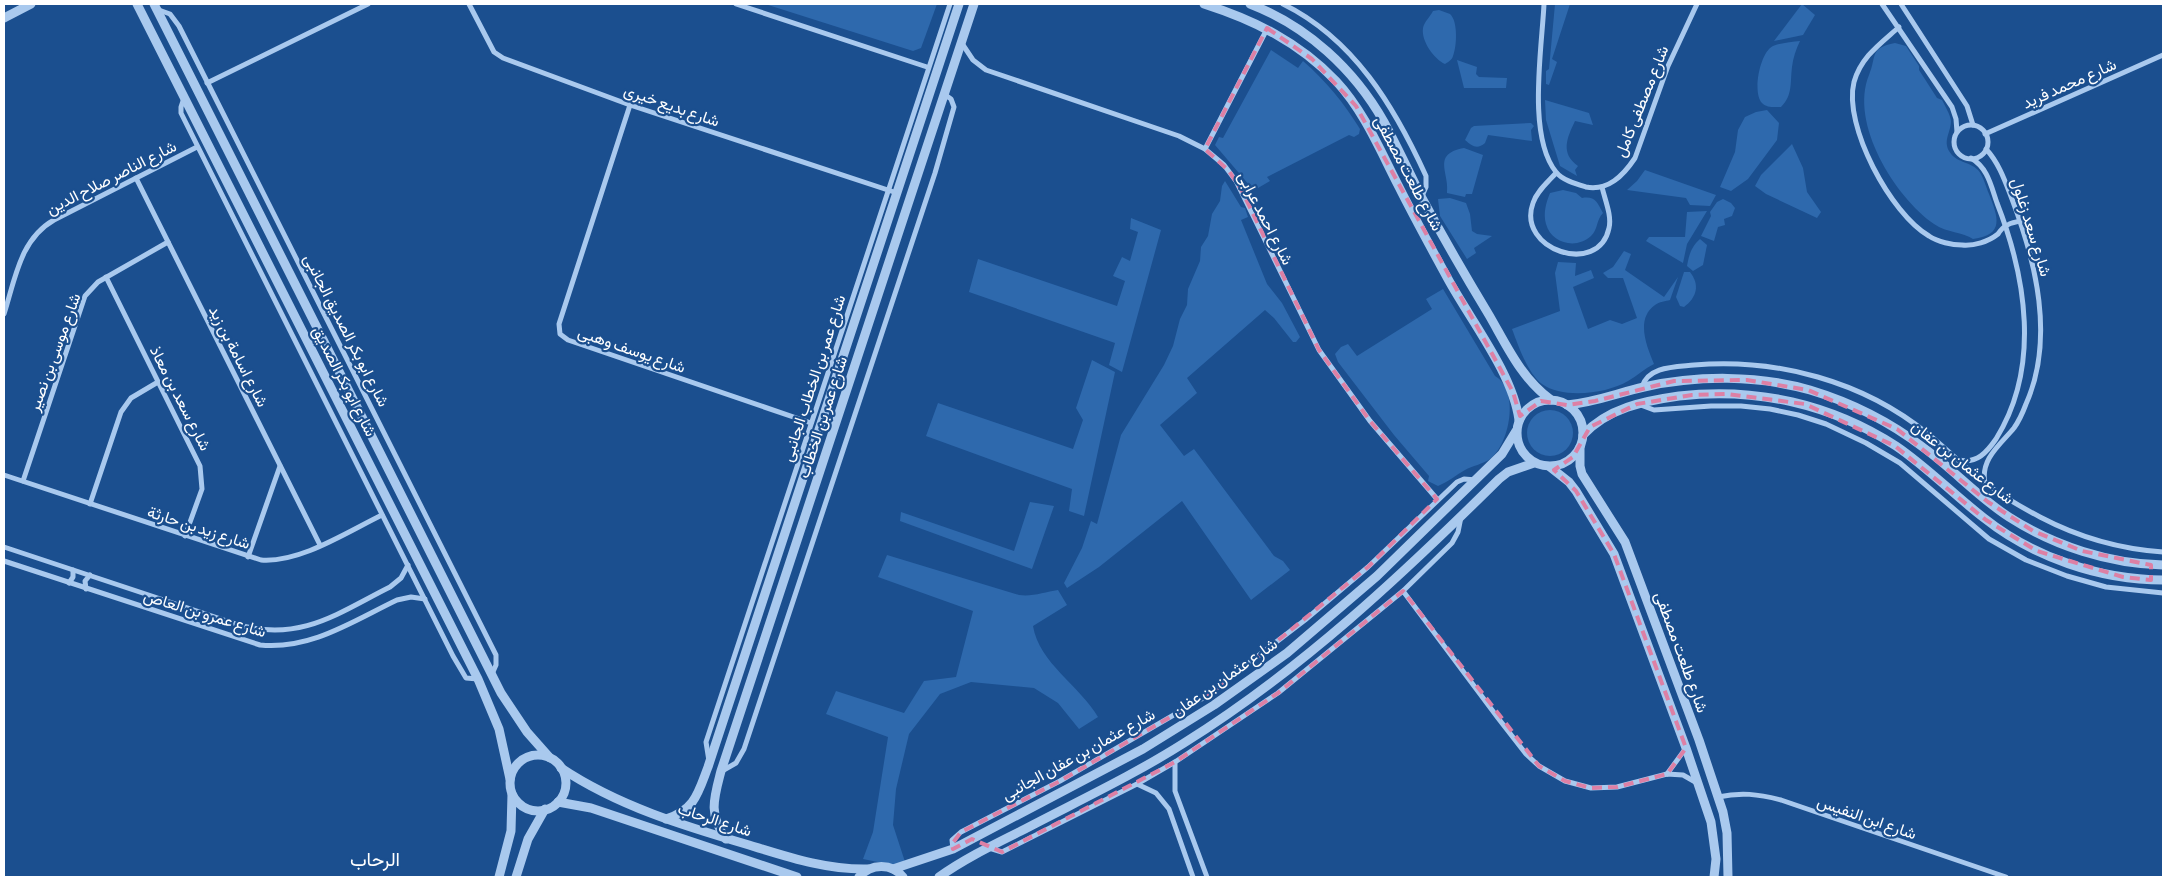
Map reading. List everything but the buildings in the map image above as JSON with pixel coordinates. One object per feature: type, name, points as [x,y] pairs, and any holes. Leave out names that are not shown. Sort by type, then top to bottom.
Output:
[{"type":"street","points":[[4,18],[31,4]]},
{"type":"street","name":"شارع ابو بكر الصديق","points":[[136,4],[256,237],[478,679],[499,729],[510,779]]},
{"type":"street","points":[[207,83],[284,43],[368,4]]},
{"type":"street","name":"شارع بديع خيرى","points":[[469,4],[494,52],[498,55],[630,106],[892,191]]},
{"type":"street","points":[[736,4],[927,67]]},
{"type":"street","name":"شارع عمر بن الخطاب الجانبى","points":[[710,762],[706,742],[811,423],[892,191],[927,67],[950,4]]},
{"type":"street","name":"شارع عمر بن الخطاب","points":[[666,819],[688,808],[696,799],[710,762],[839,369],[892,191],[959,4]]},
{"type":"street","name":"شارع عمر بن الخطاب","points":[[726,839],[716,822],[713,812],[721,771],[974,4]]},
{"type":"street","name":"شارع طلعت مصطفى","points":[[1204,4],[1267,28],[1288,40],[1312,58],[1337,82],[1356,106],[1374,136],[1449,280],[1513,392],[1519,420]]},
{"type":"street","name":"شارع طلعت مصطفى","points":[[1250,4],[1282,19],[1309,36],[1351,76],[1384,122],[1422,196],[1517,364],[1531,383],[1551,400]]},
{"type":"street","points":[[1283,4],[1323,29],[1359,63],[1377,85],[1396,116],[1426,176],[1426,187],[1422,196]]},
{"type":"street","points":[[1544,4],[1538,106],[1544,148],[1556,173],[1578,185],[1602,187],[1610,220],[1606,237],[1596,250],[1576,254],[1555,250],[1546,245],[1533,230],[1531,212],[1537,195],[1556,173]]},
{"type":"street","name":"شارع مصطفى كامل","points":[[1602,187],[1621,176],[1634,158],[1668,66],[1697,4]]},
{"type":"street","points":[[1882,4],[1952,107],[1956,119],[1957,132]]},
{"type":"street","points":[[1900,4],[1967,106],[1973,125]]},
{"type":"street","name":"شارع ابو بكر الصديق","points":[[155,6],[492,674],[518,721],[550,758]]},
{"type":"street","name":"شارع ابو بكر الصديق الجانبى","points":[[155,6],[164,10],[176,20],[496,655],[496,665],[492,674]]},
{"type":"street","points":[[1899,27],[1868,54],[1858,70],[1854,83],[1852,111],[1877,175],[1890,197],[1930,237],[1945,242],[1970,245],[1984,242],[1996,235],[2006,225],[2020,221]]},
{"type":"street","points":[[1205,149],[1267,28]]},
{"type":"street","name":"شارع احمد عرابى","points":[[961,42],[973,60],[986,70],[1179,136],[1205,149],[1224,165],[1242,191],[1319,350],[1370,420],[1437,499]]},
{"type":"street","name":"شارع محمد فريد","points":[[1986,134],[2163,55]]},
{"type":"street","points":[[721,771],[736,763],[744,749],[932,182],[954,107],[951,99],[944,94]]},
{"type":"street","points":[[184,98],[181,104],[181,113],[197,147],[462,674],[469,680],[478,679]]},
{"type":"street","name":"شارع يوسف وهبى","points":[[630,106],[559,324],[560,334],[568,340],[811,423]]},
{"type":"street","points":[[1967,125],[1973,125],[1986,134],[1987,144],[1982,154],[1971,158],[1962,156],[1955,148],[1954,138],[1957,132],[1967,125]]},
{"type":"street","name":"شارع الناصر صلاح الدين","points":[[4,314],[26,247],[38,231],[54,220],[197,147]]},
{"type":"street","name":"شارع سعد زغلول","points":[[1985,483],[1984,472],[1987,461],[2020,417],[2032,387],[2038,360],[2040,328],[2037,288],[2020,221],[2001,172],[1986,149]]},
{"type":"street","name":"شارع سعد زغلول","points":[[1958,460],[1976,459],[1988,450],[2011,407],[2021,372],[2024,336],[2023,300],[2018,266],[2006,225],[1985,170],[1971,158]]},
{"type":"street","name":"شارع اسامة بن زيد","points":[[136,178],[320,545]]},
{"type":"street","points":[[256,237],[269,230]]},
{"type":"street","name":"شارع موسى بن نصير","points":[[23,481],[82,304],[91,288],[106,277],[168,242]]},
{"type":"street","name":"شارع سعد بن معاذ","points":[[106,277],[197,459],[202,474],[202,489],[185,536]]},
{"type":"street","points":[[1642,387],[1644,381],[1652,372],[1711,364],[1759,365],[1809,374],[1840,384],[1893,410],[1928,433],[1985,483],[2028,511],[2088,539],[2114,546],[2163,552]]},
{"type":"street","points":[[839,369],[852,373]]},
{"type":"street","name":"شارع عثمان بن عفان","points":[[1567,405],[1595,401],[1642,387],[1699,379],[1748,380],[1808,390],[1836,399],[1882,421],[1924,447],[1988,502],[2033,531],[2082,551],[2108,558],[2151,565],[2163,565]]},
{"type":"street","points":[[90,504],[121,412],[131,398],[158,382]]},
{"type":"street","name":"شارع عثمان بن عفان","points":[[1583,435],[1600,420],[1637,404],[1692,395],[1726,394],[1781,398],[1827,411],[1862,427],[1895,446],[1986,520],[2037,551],[2094,571],[2151,580],[2163,580]]},
{"type":"street","points":[[1551,400],[1567,405],[1579,418],[1583,435],[1580,447],[1573,457],[1563,464],[1550,467],[1534,463],[1521,450],[1516,431],[1519,420],[1532,405],[1541,401],[1551,400]]},
{"type":"street","points":[[1637,404],[1654,410],[1711,406],[1770,409],[1826,424],[1860,439],[1900,463],[1988,539],[2026,560],[2067,576],[2106,587],[2163,593]]},
{"type":"street","name":"شارع عثمان بن عفان","points":[[893,869],[953,849],[1143,749],[1214,705],[1287,653],[1377,576],[1502,454],[1516,431]]},
{"type":"street","name":"شارع طلعت مصطفى","points":[[1580,447],[1582,474],[1625,542],[1699,740],[1718,797],[1727,832],[1728,877]]},
{"type":"street","name":"شارع عثمان بن عفان","points":[[939,877],[989,848],[1151,763],[1211,726],[1284,674],[1387,587],[1499,479],[1508,472],[1534,463]]},
{"type":"street","points":[[248,556],[280,466]]},
{"type":"street","name":"شارع طلعت مصطفى","points":[[1550,467],[1572,486],[1610,545],[1698,783],[1714,835],[1714,877]]},
{"type":"street","name":"شارع زيد بن حارثة","points":[[4,475],[185,536],[268,561],[286,560],[382,515]]},
{"type":"street","name":"شارع عثمان بن عفان الجانبى","points":[[953,849],[952,840],[961,832],[1060,781],[1203,698],[1305,620],[1368,567],[1437,499],[1461,480],[1476,480]]},
{"type":"street","points":[[989,848],[1002,852],[1137,784],[1175,762],[1278,693],[1403,591],[1452,543],[1458,532],[1461,516]]},
{"type":"street","name":"شارع عمرو بن العاص","points":[[4,547],[239,625],[268,631],[284,631],[313,625],[390,587],[401,578],[408,565]]},
{"type":"street","name":"شارع عمرو بن العاص","points":[[4,561],[252,644],[273,646],[311,641],[404,598],[425,599]]},
{"type":"street","points":[[2151,565],[2151,580]]},
{"type":"street","points":[[69,583],[73,577],[73,570]]},
{"type":"street","points":[[86,588],[85,581],[90,575]]},
{"type":"street","points":[[1403,591],[1498,718],[1539,766],[1565,781],[1591,788],[1618,787],[1667,774],[1683,775],[1698,783]]},
{"type":"street","points":[[1667,774],[1686,748]]},
{"type":"street","points":[[1143,749],[1151,763]]},
{"type":"street","points":[[499,877],[511,831],[512,794],[510,779],[514,769],[520,761],[535,756],[550,758],[562,768],[565,789],[558,802],[546,809],[530,810],[522,806],[512,794]]},
{"type":"street","points":[[1175,762],[1175,791],[1207,877]]},
{"type":"street","name":"شارع الرحاب","points":[[562,768],[611,797],[666,819],[726,839],[813,864],[868,870],[876,867],[893,869]]},
{"type":"street","points":[[1137,784],[1156,793],[1169,809],[1193,877]]},
{"type":"street","name":"شارع ابن النفيس","points":[[1718,797],[1749,793],[1773,798],[2006,877]]},
{"type":"street","name":"شارع الرحاب","points":[[558,802],[591,808],[797,877]]},
{"type":"street","points":[[516,877],[528,838],[546,809]]},
{"type":"street","points":[[893,869],[903,877]]},
{"type":"street","points":[[860,877],[868,870]]},
{"type":"highlighted area","points":[[1267,28],[1312,59],[1356,106],[1513,392],[1520,416],[1541,401],[1567,405],[1595,401],[1674,381],[1747,380],[1808,390],[1897,429],[1988,502],[2033,531],[2082,551],[2151,565],[2151,580],[2123,577],[2037,551],[1986,520],[1895,446],[1805,404],[1726,394],[1692,395],[1637,404],[1590,427],[1573,457],[1554,470],[1576,491],[1614,554],[1686,748],[1667,774],[1617,787],[1591,788],[1565,781],[1539,766],[1403,591],[1278,693],[1175,762],[1002,852],[972,839],[953,849],[952,844],[961,832],[1060,781],[1203,698],[1238,673],[1368,567],[1437,499],[1370,421],[1319,350],[1242,191],[1229,171],[1205,149]]},
{"type":"shaded area","points":[[765,4],[937,4],[921,48],[913,51]]},
{"type":"shaded area","points":[[1555,4],[1570,4],[1552,59],[1557,62],[1549,85],[1546,84],[1546,71],[1549,69]]},
{"type":"shaded area","points":[[1802,4],[1815,15],[1803,35],[1774,41]]},
{"type":"shaded area","points":[[1439,10],[1453,17],[1456,28],[1456,40],[1452,59],[1445,64],[1429,49],[1423,33],[1423,28],[1433,11]]},
{"type":"shaded area","points":[[1800,41],[1793,60],[1788,98],[1781,107],[1764,105],[1759,98],[1758,82],[1764,56],[1773,46]]},
{"type":"shaded area","points":[[1895,43],[1906,46],[1919,66],[1919,70],[1937,98],[1942,100],[1950,116],[1951,125],[1947,140],[1949,151],[1955,158],[1978,170],[1981,175],[1995,210],[1996,224],[1990,234],[1973,239],[1934,224],[1919,212],[1905,196],[1891,178],[1879,157],[1870,136],[1865,115],[1864,94],[1877,50]]},
{"type":"shaded area","points":[[1271,50],[1298,68],[1303,61],[1334,93],[1360,129],[1359,134],[1354,137],[1349,135],[1267,177],[1270,181],[1258,188],[1250,186],[1215,145],[1219,137],[1223,138]]},
{"type":"shaded area","points":[[1457,60],[1477,67],[1476,74],[1479,77],[1507,78],[1506,88],[1464,88]]},
{"type":"shaded area","points":[[1545,100],[1589,113],[1593,125],[1575,121],[1568,139],[1567,151],[1572,161],[1578,166],[1575,170],[1577,176],[1560,166],[1546,120]]},
{"type":"shaded area","points":[[1767,110],[1779,123],[1777,140],[1748,179],[1731,191],[1720,187],[1735,152],[1738,130],[1745,117]]},
{"type":"shaded area","points":[[1531,123],[1534,126],[1531,130],[1532,141],[1488,135],[1485,143],[1477,147],[1465,140],[1474,126]]},
{"type":"shaded area","points":[[1792,144],[1803,168],[1807,192],[1821,212],[1817,218],[1766,194],[1755,186],[1761,175]]},
{"type":"shaded area","points":[[1464,148],[1483,155],[1472,194],[1466,194],[1465,197],[1447,193],[1444,165],[1448,155]]},
{"type":"shaded area","points":[[1645,170],[1716,195],[1710,206],[1690,205],[1686,198],[1627,190]]},
{"type":"shaded area","points":[[1225,181],[1241,207],[1245,208],[1248,217],[1241,220],[1267,284],[1282,303],[1300,337],[1296,342],[1293,342],[1274,318],[1265,310],[1187,378],[1197,393],[1160,425],[1184,456],[1194,449],[1274,556],[1283,561],[1290,570],[1251,600],[1182,501],[1099,567],[1067,588],[1064,583],[1082,548],[1091,521],[1097,524],[1121,435],[1164,365],[1173,346],[1180,319],[1187,305],[1188,289],[1200,261],[1201,247],[1208,236],[1212,214],[1220,201],[1222,186]]},
{"type":"shaded area","points":[[1563,190],[1576,193],[1582,198],[1593,199],[1603,213],[1593,234],[1578,243],[1558,240],[1549,231],[1546,224],[1545,208],[1550,193]]},
{"type":"shaded area","points":[[1450,198],[1466,203],[1470,214],[1472,231],[1477,234],[1492,236],[1474,248],[1476,253],[1467,259],[1440,216],[1438,199]]},
{"type":"shaded area","points":[[1723,199],[1731,203],[1735,208],[1732,216],[1724,219],[1725,225],[1718,227],[1714,241],[1701,236],[1711,216],[1710,212],[1717,202]]},
{"type":"shaded area","points":[[1707,211],[1687,244],[1683,263],[1646,241],[1649,237],[1685,237],[1687,212]]},
{"type":"shaded area","points":[[1131,218],[1161,230],[1122,372],[1109,365],[1115,343],[969,292],[978,259],[1117,306],[1125,281],[1113,276],[1122,257],[1130,261],[1138,232],[1130,229]]},
{"type":"shaded area","points":[[1700,239],[1707,245],[1703,265],[1693,271],[1687,266],[1692,248]]},
{"type":"shaded area","points":[[1624,251],[1631,254],[1625,270],[1664,297],[1678,277],[1670,300],[1655,305],[1645,318],[1644,333],[1654,364],[1619,385],[1597,392],[1561,392],[1542,384],[1528,366],[1512,329],[1560,311],[1555,273],[1558,262],[1576,263],[1575,276],[1591,270],[1594,278],[1573,287],[1588,329],[1610,320],[1622,324],[1637,318],[1623,278],[1608,278],[1603,273],[1613,267]]},
{"type":"shaded area","points":[[1684,272],[1690,272],[1695,282],[1696,291],[1692,299],[1684,307],[1680,306],[1676,297]]},
{"type":"shaded area","points":[[1443,289],[1495,376],[1503,383],[1508,393],[1510,404],[1507,430],[1497,452],[1490,459],[1465,470],[1438,486],[1428,481],[1429,476],[1394,435],[1338,362],[1335,354],[1341,347],[1348,344],[1357,356],[1432,309],[1426,299]]},
{"type":"shaded area","points":[[1092,360],[1115,372],[1084,516],[1069,511],[1072,489],[926,436],[938,403],[1073,449],[1083,420],[1076,408]]},
{"type":"shaded area","points":[[1550,410],[1563,414],[1569,420],[1573,433],[1569,446],[1563,452],[1550,456],[1537,452],[1531,446],[1527,433],[1531,420],[1537,414]]},
{"type":"shaded area","points":[[1030,502],[1054,506],[1032,569],[900,521],[901,512],[1014,551]]},
{"type":"shaded area","points":[[887,555],[1019,595],[1034,595],[1058,590],[1067,605],[1033,626],[1037,639],[1051,663],[1081,695],[1098,717],[1079,729],[1058,703],[1034,688],[971,682],[940,694],[909,734],[896,789],[893,825],[907,868],[863,859],[873,832],[888,737],[826,714],[836,691],[904,713],[924,681],[956,677],[973,611],[878,577]]},
{"type":"district","name":"الرحاب","points":[[375,859]]}]
